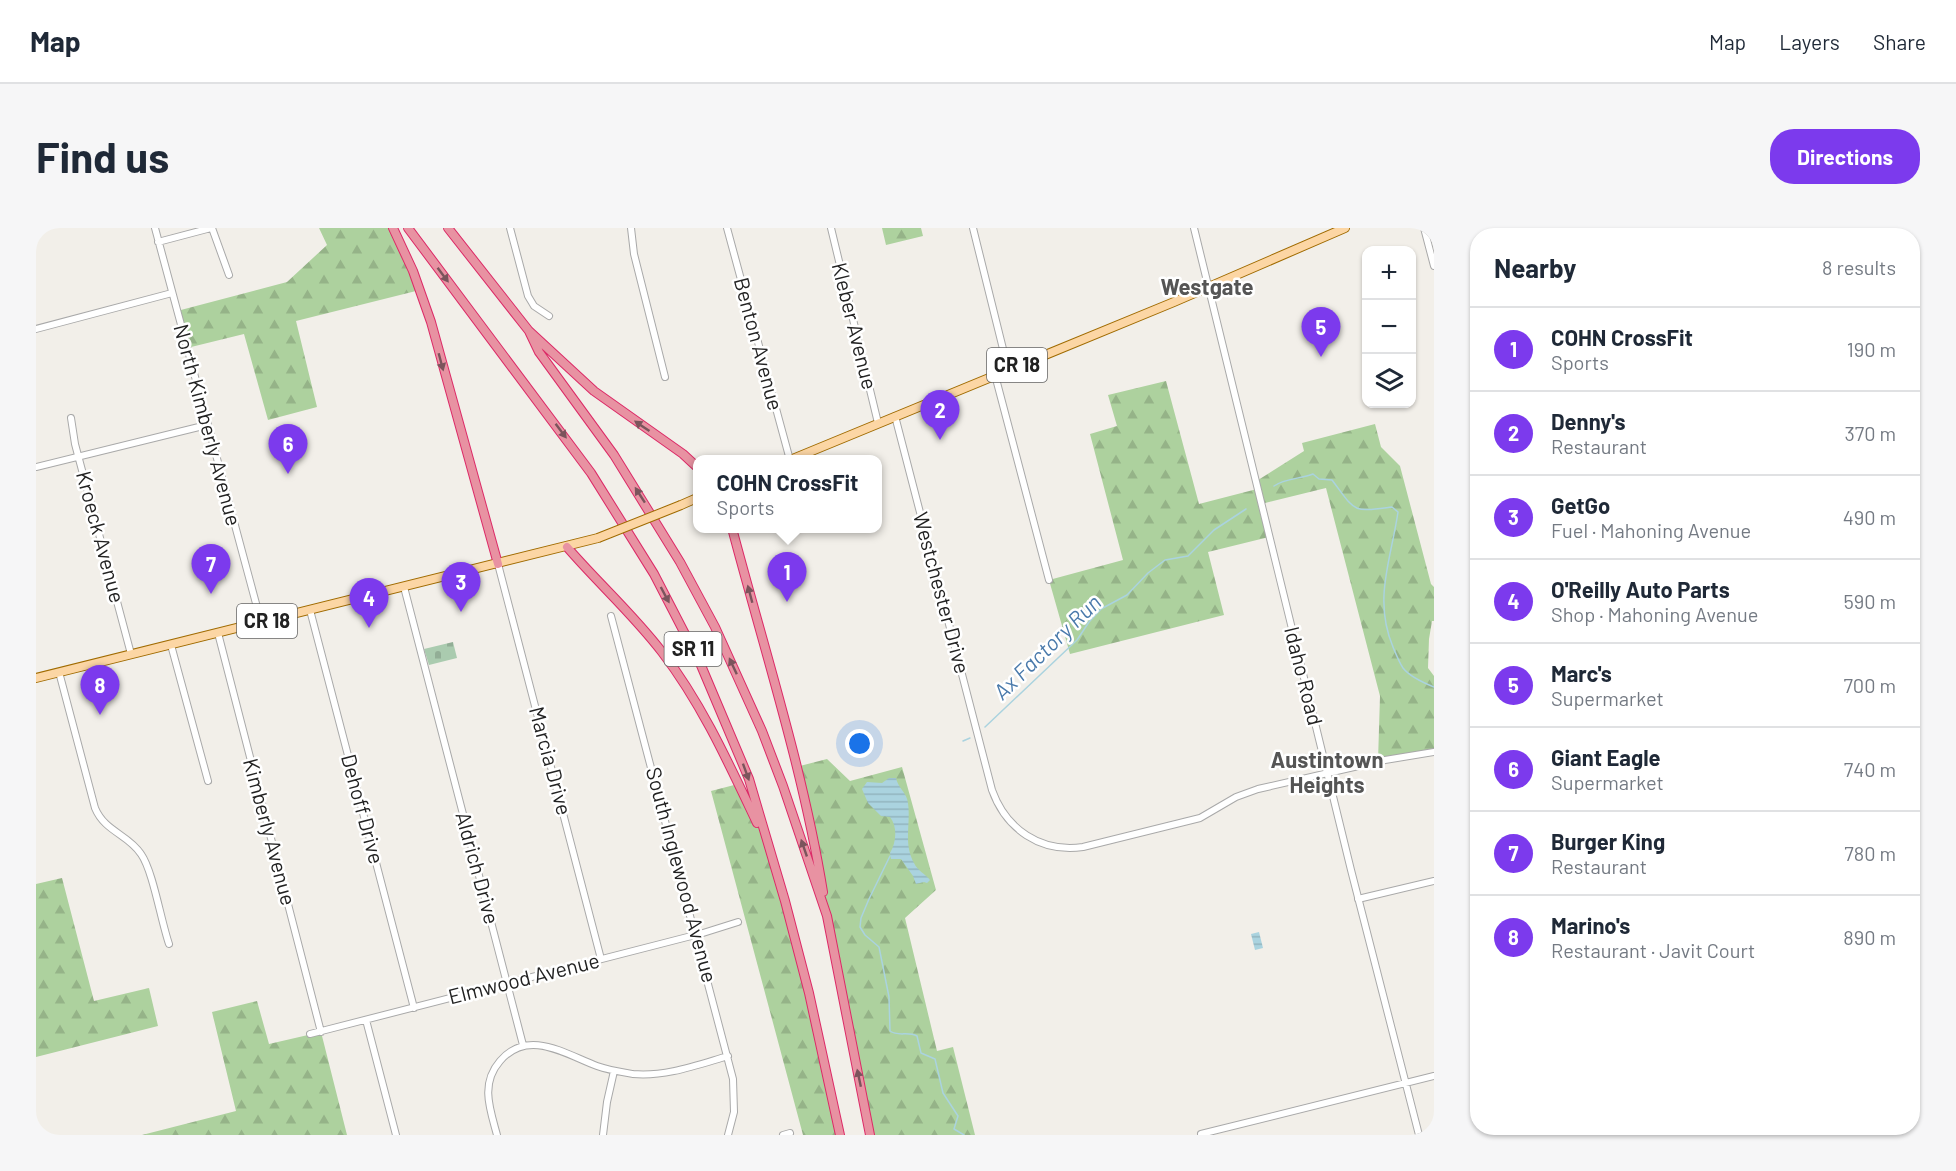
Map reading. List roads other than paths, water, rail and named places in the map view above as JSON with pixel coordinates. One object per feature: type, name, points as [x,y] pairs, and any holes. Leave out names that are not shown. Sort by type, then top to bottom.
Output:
[{"type":"highway","points":[[393,228],[425,304],[498,564]]},
{"type":"highway","name":"SR 11","points":[[408,228],[571,445],[635,542],[682,627],[725,720],[749,779],[798,946],[840,1135]]},
{"type":"highway","name":"SR 11","points":[[448,228],[529,330],[539,351],[610,448],[647,506],[701,600],[740,680],[783,786],[827,916],[870,1135]]},
{"type":"highway","points":[[529,330],[607,402],[693,462]]},
{"type":"highway","points":[[733,533],[806,804],[827,916]]},
{"type":"highway","points":[[567,547],[646,632],[680,676],[715,736],[768,845]]},
{"type":"main road","name":"CR 18","points":[[800,455],[1345,228]]},
{"type":"main road","name":"CR 18","points":[[36,678],[567,547],[598,538],[693,500]]},
{"type":"street","name":"North Kimberly Avenue","points":[[154,228],[261,622]]},
{"type":"street","points":[[158,242],[211,228],[229,275]]},
{"type":"street","points":[[510,228],[528,296],[534,306],[549,316]]},
{"type":"street","points":[[631,228],[634,254],[665,377]]},
{"type":"street","name":"Benton Avenue","points":[[727,228],[789,455]]},
{"type":"street","name":"Kleber Avenue","points":[[831,228],[878,423]]},
{"type":"street","points":[[973,228],[1008,369]]},
{"type":"street","name":"Idaho Road","points":[[1194,228],[1358,899],[1419,1135]]},
{"type":"street","points":[[1424,228],[1434,266]]},
{"type":"street","points":[[36,329],[172,293]]},
{"type":"street","points":[[994,375],[1049,580]]},
{"type":"street","name":"Westchester Drive","points":[[895,416],[992,790],[1002,812],[1020,831],[1051,846],[1083,847],[1200,818],[1227,801],[1246,793],[1327,772],[1434,752]]},
{"type":"street","name":"Kroeck Avenue","points":[[71,418],[79,457],[131,654]]},
{"type":"street","points":[[36,468],[207,425]]},
{"type":"street","name":"Marcia Drive","points":[[498,564],[601,959]]},
{"type":"street","name":"Aldrich Drive","points":[[404,587],[523,1045]]},
{"type":"street","name":"Dehoff Drive","points":[[310,610],[414,1008]]},
{"type":"street","name":"South Inglewood Avenue","points":[[611,616],[728,1056],[735,1096],[734,1112],[728,1135]]},
{"type":"street","name":"Kimberly Avenue","points":[[218,633],[321,1032]]},
{"type":"street","points":[[171,645],[208,781]]},
{"type":"street","points":[[59,672],[95,808],[106,825],[131,843],[143,857],[169,944]]},
{"type":"street","points":[[1358,899],[1434,881]]},
{"type":"street","name":"Elmwood Avenue","points":[[309,1034],[738,922]]},
{"type":"street","points":[[366,1020],[396,1135]]},
{"type":"street","points":[[497,1135],[488,1098],[489,1080],[502,1058],[523,1045],[549,1046],[596,1066],[636,1074],[660,1073],[728,1056]]},
{"type":"street","points":[[603,1135],[614,1071]]},
{"type":"street","points":[[1202,1134],[1434,1076]]},
{"type":"street","points":[[783,1135],[790,1133]]},
{"type":"water","points":[[889,778],[896,778],[907,799],[909,848],[915,865],[930,880],[927,883],[916,884],[901,859],[891,859],[890,853],[895,835],[893,821],[890,817],[881,816],[868,803],[862,789],[867,782],[882,783]]},
{"type":"water","points":[[1259,932],[1263,948],[1255,950],[1251,934]]},
{"type":"waterway","name":"Ax Factory Run","points":[[1274,486],[1283,481],[1313,474],[1319,479],[1332,480],[1356,508],[1369,510],[1392,507],[1398,512],[1385,580],[1384,612],[1387,629],[1403,668],[1413,677],[1434,687]]},
{"type":"waterway","name":"Ax Factory Run","points":[[985,727],[1077,640],[1101,609],[1127,595],[1148,573],[1165,560],[1188,556],[1214,530],[1246,509]]},
{"type":"waterway","name":"Ax Factory Run","points":[[963,741],[970,738]]},
{"type":"waterway","name":"Ax Factory Run","points":[[890,856],[869,899],[861,918],[860,927],[865,935],[879,947],[889,997],[890,1031],[896,1034],[917,1036],[921,1053],[935,1059],[943,1093],[958,1116],[954,1129],[964,1135]]},
{"type":"place","name":"Marc's","points":[[1321,357]]},
{"type":"place","name":"Denny's","points":[[940,440]]},
{"type":"place","name":"Giant Eagle","points":[[288,474]]},
{"type":"place","name":"Burger King","points":[[211,594]]},
{"type":"place","name":"COHN CrossFit","points":[[787,602]]},
{"type":"place","name":"GetGo","points":[[461,612]]},
{"type":"place","name":"O'Reilly Auto Parts","points":[[369,628]]},
{"type":"place","name":"Marino's","points":[[100,715]]},
{"type":"district","name":"Westgate","points":[[1207,287]]},
{"type":"district","name":"Austintown Heights","points":[[1327,772]]}]
